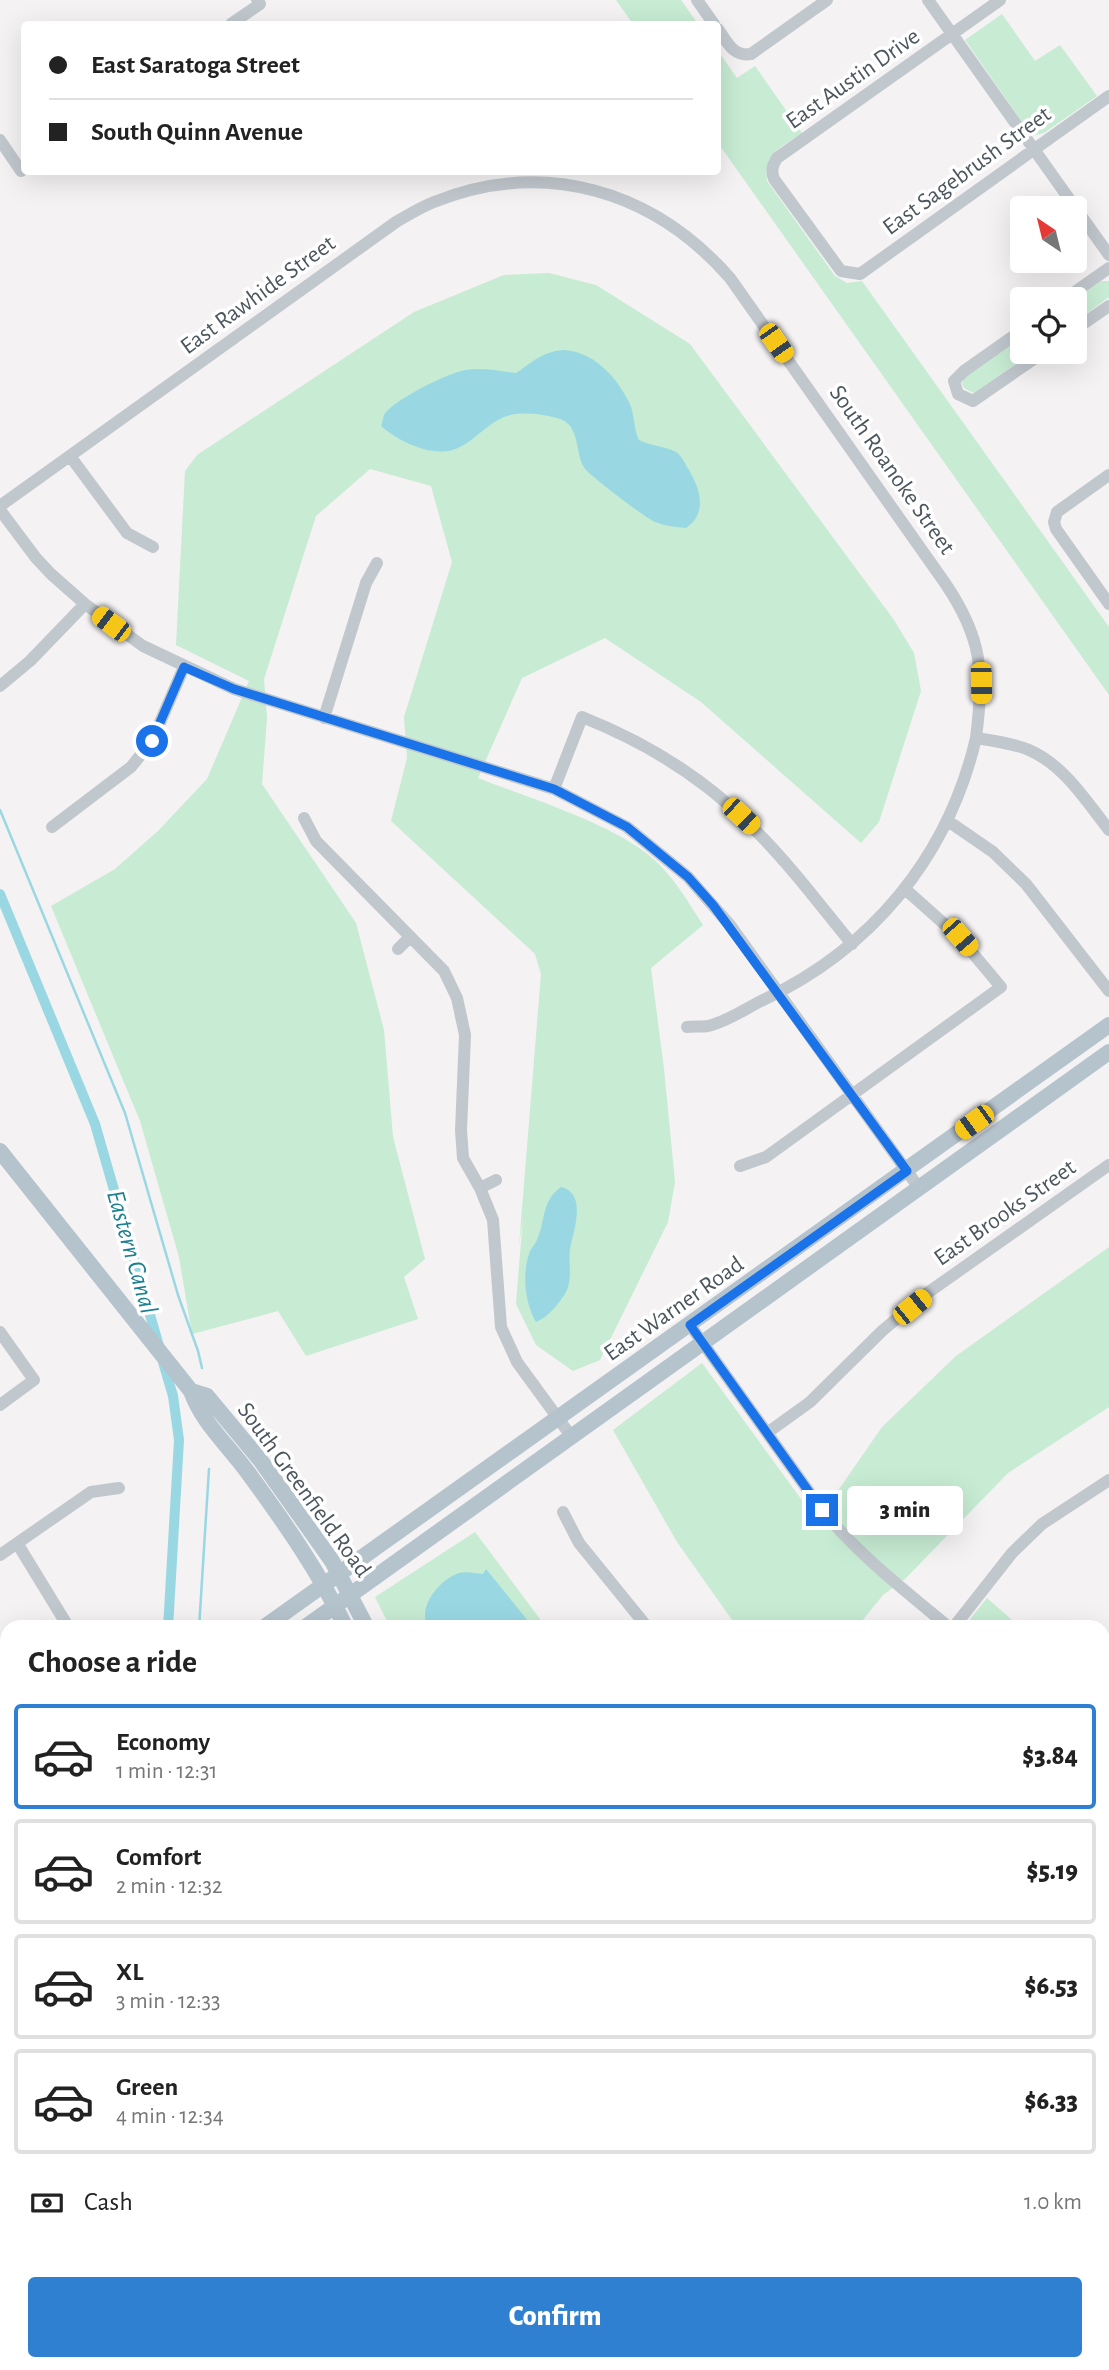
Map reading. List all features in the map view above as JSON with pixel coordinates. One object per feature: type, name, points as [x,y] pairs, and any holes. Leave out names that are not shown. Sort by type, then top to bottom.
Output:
[{"type":"main road","name":"East Warner Road","points":[[275,1620],[1109,1025]]},
{"type":"main road","name":"East Warner Road","points":[[315,1620],[1109,1052]]},
{"type":"main road","name":"South Greenfield Road","points":[[2,1156],[191,1391],[198,1410],[247,1472],[323,1585],[342,1620]]},
{"type":"main road","name":"South Greenfield Road","points":[[191,1391],[207,1396],[261,1461],[339,1574],[363,1620]]},
{"type":"street","points":[[697,0],[712,21]]},
{"type":"street","points":[[721,33],[731,48],[743,55],[755,51],[827,0]]},
{"type":"street","points":[[928,0],[1109,255]]},
{"type":"street","name":"East Austin Drive","points":[[848,274],[841,271],[772,172],[777,158],[1000,0]]},
{"type":"street","points":[[235,21],[259,2]]},
{"type":"street","name":"East Sagebrush Street","points":[[848,274],[860,274],[1109,96]]},
{"type":"street","points":[[0,140],[21,166]]},
{"type":"street","name":"East Rawhide Street","points":[[0,508],[396,222],[430,203],[457,193],[489,185],[555,177]]},
{"type":"street","name":"South Roanoke Street","points":[[555,177],[613,195],[644,209],[688,237],[730,278],[958,602],[977,646],[981,667],[981,698],[970,766],[934,848],[905,889],[852,944],[826,964],[778,993],[709,1026],[687,1027]]},
{"type":"street","points":[[1082,287],[1109,268]]},
{"type":"street","points":[[1087,321],[1109,306]]},
{"type":"street","points":[[1010,338],[954,381],[958,394],[973,401],[1027,364]]},
{"type":"street","points":[[70,456],[127,533],[153,547]]},
{"type":"street","points":[[1109,475],[1061,509],[1054,522],[1056,529],[1109,604]]},
{"type":"street","points":[[0,508],[36,558],[85,604],[143,646],[184,667],[234,689],[554,789],[627,827],[688,877],[730,925],[919,1188]]},
{"type":"street","points":[[324,718],[366,583],[377,563]]},
{"type":"street","points":[[0,685],[30,661],[85,604]]},
{"type":"street","points":[[52,827],[131,767],[141,755],[152,741],[184,667]]},
{"type":"street","points":[[554,789],[582,717],[642,743],[730,805],[775,851],[852,944]]},
{"type":"street","points":[[976,738],[1028,750],[1043,757],[1070,781],[1109,830]]},
{"type":"street","points":[[304,818],[316,841],[444,971],[457,998],[465,1035],[461,1130],[463,1158],[480,1188],[493,1220],[501,1326],[517,1362],[571,1436]]},
{"type":"street","points":[[948,821],[993,852],[1026,884],[1109,991]]},
{"type":"street","points":[[740,1166],[766,1157],[1000,987],[960,937],[905,889]]},
{"type":"street","points":[[398,949],[410,937]]},
{"type":"street","name":"East Brooks Street","points":[[767,1433],[810,1402],[882,1332],[926,1294],[1109,1165]]},
{"type":"street","points":[[480,1188],[496,1180]]},
{"type":"street","points":[[690,1325],[844,1537],[873,1565],[941,1620]]},
{"type":"street","points":[[0,1332],[34,1380],[0,1405]]},
{"type":"street","points":[[958,1620],[1012,1553],[1042,1524],[1109,1480]]},
{"type":"street","points":[[0,1555],[91,1492],[119,1488]]},
{"type":"street","points":[[563,1512],[579,1543],[642,1620]]},
{"type":"street","points":[[17,1543],[64,1620]]},
{"type":"green space","points":[[616,0],[681,0],[696,21],[631,21]]},
{"type":"green space","points":[[1002,14],[1035,61],[1060,45],[1097,96],[1044,133],[1032,136],[965,40]]},
{"type":"green space","points":[[721,55],[737,78],[755,66],[802,133],[771,157],[766,171],[767,181],[835,276],[847,283],[862,281],[1109,627],[1109,695],[721,147]]},
{"type":"green space","points":[[549,273],[596,285],[690,344],[894,620],[914,653],[921,691],[879,822],[861,843],[701,702],[605,638],[522,678],[478,778],[565,811],[629,841],[663,869],[703,925],[651,968],[675,1182],[668,1222],[600,1360],[573,1371],[536,1345],[516,1304],[541,974],[535,954],[391,821],[407,758],[404,717],[452,562],[431,486],[370,469],[316,516],[264,679],[267,718],[262,784],[356,923],[384,1030],[393,1137],[425,1259],[404,1277],[418,1319],[306,1356],[278,1311],[192,1334],[179,1257],[140,1121],[51,906],[115,869],[158,831],[207,779],[249,681],[176,645],[185,471],[197,455],[414,312],[504,275]]},
{"type":"green space","points":[[1101,281],[1109,281],[1109,297],[1087,313],[1087,291]]},
{"type":"green space","points":[[1010,345],[1010,364],[1016,364],[973,393],[964,388],[962,383],[965,377]]},
{"type":"green space","points":[[1109,1247],[1109,1407],[1008,1473],[906,1578],[883,1595],[863,1620],[732,1620],[677,1542],[613,1430],[702,1363],[817,1521],[882,1427],[956,1356]]},
{"type":"green space","points":[[475,1532],[541,1620],[386,1620],[375,1597]]},
{"type":"green space","points":[[987,1598],[1012,1620],[970,1620]]},
{"type":"water","points":[[563,350],[574,351],[594,360],[610,374],[629,402],[639,440],[672,450],[682,458],[696,485],[700,500],[697,515],[686,528],[655,522],[592,476],[580,458],[571,427],[557,418],[530,414],[510,415],[492,424],[460,447],[440,451],[408,443],[381,426],[384,415],[398,402],[447,376],[478,369],[516,373],[543,355]]},
{"type":"water","points":[[561,1187],[569,1191],[577,1205],[570,1249],[569,1282],[557,1305],[536,1322],[527,1298],[527,1262],[540,1233],[550,1198]]},
{"type":"water","points":[[486,1569],[527,1620],[425,1620],[428,1603],[444,1582],[459,1573],[483,1574]]},
{"type":"waterway","points":[[0,810],[125,1113],[202,1368]]},
{"type":"waterway","name":"Eastern Canal","points":[[0,894],[95,1124],[159,1346]]},
{"type":"waterway","name":"Eastern Canal","points":[[163,1362],[173,1396],[179,1440],[168,1620]]},
{"type":"waterway","points":[[200,1620],[209,1469]]},
{"type":"route","points":[[152,741],[184,667],[234,689],[554,789],[627,827],[688,877],[713,905],[907,1171],[690,1325],[822,1510]]}]
